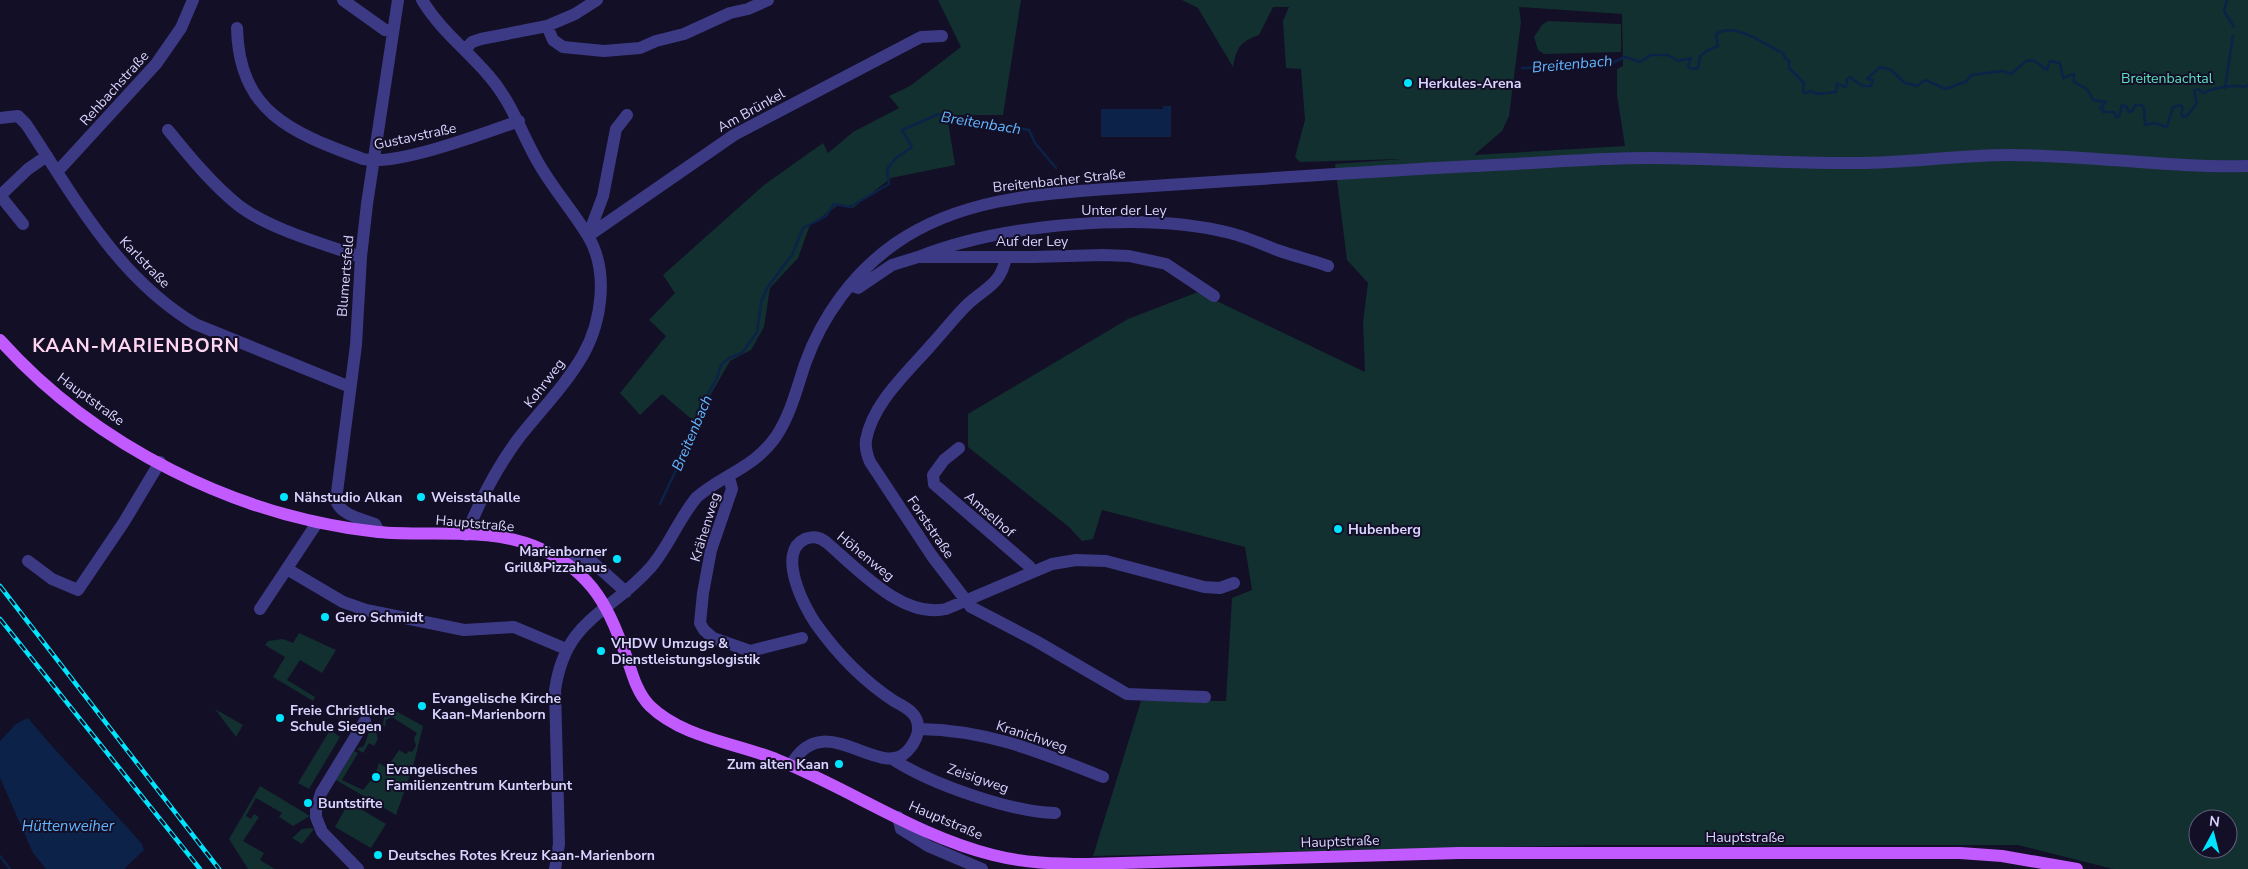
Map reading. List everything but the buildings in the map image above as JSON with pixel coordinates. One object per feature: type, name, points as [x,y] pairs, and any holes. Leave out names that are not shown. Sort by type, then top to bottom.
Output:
[{"type":"main road","name":"Hauptstraße","points":[[0,340],[32,373],[69,405],[128,445],[208,487],[259,508],[318,523],[379,532],[466,535],[511,539],[539,548],[563,562],[598,593],[607,607],[635,682],[642,696],[652,708],[683,727],[791,765],[955,843],[993,855],[1044,863],[1088,864],[1449,853],[1845,852],[1968,854],[2038,861],[2078,869]]},
{"type":"street","name":"Rehbachstraße","points":[[57,172],[156,64],[181,28],[193,0]]},
{"type":"street","points":[[343,0],[385,30],[392,32]]},
{"type":"street","name":"Blumertsfeld","points":[[379,532],[375,524],[347,513],[338,506],[337,489],[356,345],[361,257],[373,161],[398,0]]},
{"type":"street","name":"Kohrweg","points":[[422,0],[443,29],[465,50],[503,94],[551,184],[588,236],[596,255],[600,279],[600,303],[593,334],[582,356],[566,380],[500,464],[486,489],[466,535]]},
{"type":"street","points":[[465,50],[472,42],[481,38],[547,26],[575,14],[597,0]]},
{"type":"street","points":[[547,26],[553,40],[563,47],[604,51],[640,48],[656,41],[684,34],[730,13],[748,9],[768,0]]},
{"type":"street","name":"Gustavstraße","points":[[236,28],[237,48],[249,82],[260,101],[274,117],[302,135],[373,161],[466,140],[519,121]]},
{"type":"street","name":"Am Brünkel","points":[[588,236],[734,136],[921,37],[942,36]]},
{"type":"street","points":[[588,236],[603,196],[616,129],[627,115]]},
{"type":"street","points":[[0,118],[18,116],[57,172]]},
{"type":"street","points":[[168,130],[209,177],[239,206],[261,219],[308,239],[361,257]]},
{"type":"street","name":"Breitenbacher Straße","points":[[555,869],[559,834],[555,690],[558,671],[566,649],[579,629],[626,592],[652,566],[697,497],[706,489],[754,461],[774,439],[792,404],[816,338],[829,314],[850,285],[893,244],[922,227],[979,205],[1011,199],[1172,184],[1469,166],[1650,158],[1863,163],[2018,155],[2087,157],[2185,166],[2248,166]]},
{"type":"street","points":[[23,224],[2,198],[3,193],[28,168],[47,156]]},
{"type":"street","name":"Karlstraße","points":[[57,172],[104,242],[143,286],[172,310],[204,327],[350,387]]},
{"type":"street","name":"Unter der Ley","points":[[918,257],[965,241],[1018,232],[1060,226],[1123,223],[1170,225],[1230,233],[1328,266]]},
{"type":"street","name":"Auf der Ley","points":[[850,285],[858,288],[892,265],[918,257],[1103,255],[1145,259],[1166,264],[1178,270],[1214,296]]},
{"type":"street","name":"Forststraße","points":[[1006,257],[1004,268],[996,282],[968,304],[888,396],[876,413],[866,442],[870,462],[932,556],[971,607],[1036,641],[1126,694],[1205,697]]},
{"type":"street","name":"Amselhof","points":[[959,448],[944,460],[933,475],[934,484],[1029,566],[1033,572]]},
{"type":"street","points":[[28,561],[52,579],[78,590],[119,530],[160,462]]},
{"type":"street","name":"Krähenweg","points":[[729,477],[732,489],[711,550],[702,593],[700,622],[704,630],[713,638],[750,651],[802,638]]},
{"type":"street","points":[[260,609],[318,523]]},
{"type":"street","name":"Höhenweg","points":[[919,728],[916,718],[908,710],[872,686],[857,673],[835,649],[815,622],[795,580],[792,560],[794,552],[802,541],[819,537],[881,588],[921,610],[934,612],[946,610],[965,600],[1061,562],[1094,559],[1204,587],[1220,588],[1234,583]]},
{"type":"street","points":[[563,562],[570,556],[588,558],[626,592]]},
{"type":"street","points":[[287,569],[343,602],[366,610],[464,630],[514,627],[566,649]]},
{"type":"street","points":[[358,869],[322,832],[316,817],[316,809],[321,793],[365,721]]},
{"type":"street","points":[[791,765],[803,749],[813,742],[841,744],[878,757],[894,760],[904,756],[914,742],[919,728]]},
{"type":"street","name":"Kranichweg","points":[[919,728],[950,729],[1009,741],[1103,777]]},
{"type":"street","name":"Zeisigweg","points":[[894,760],[907,768],[977,796],[1043,813],[1056,813]]},
{"type":"street","points":[[898,817],[901,829],[928,846],[982,869]]},
{"type":"green space","points":[[938,0],[1021,0],[1003,115],[947,115],[955,165],[891,178],[853,208],[840,204],[810,225],[798,258],[770,288],[764,327],[751,350],[730,361],[695,422],[662,394],[640,415],[620,393],[666,336],[649,320],[675,293],[663,275],[764,185],[823,143],[828,153],[853,132],[899,108],[889,96],[910,86],[961,47]]},
{"type":"green space","name":"Breitenbachtal","points":[[1182,0],[2248,0],[2248,869],[2113,869],[2018,845],[1594,845],[1093,856],[1141,701],[1226,701],[1232,598],[1252,590],[1245,547],[1102,510],[1093,539],[1082,541],[1069,527],[968,447],[968,414],[1128,319],[1198,292],[1365,372],[1363,322],[1368,283],[1347,260],[1335,164],[1402,159],[1300,162],[1295,157],[1305,120],[1301,69],[1286,68],[1283,21],[1289,7],[1273,7],[1259,35],[1247,40],[1240,46],[1233,67],[1198,8]],"holes":[[[1519,7],[1622,14],[1623,66],[1617,69],[1617,95],[1625,146],[1474,155],[1502,131],[1509,116],[1521,22]]]},
{"type":"green space","points":[[1548,21],[1621,24],[1621,52],[1544,54],[1538,50],[1534,37],[1542,25]]},
{"type":"green space","points":[[299,633],[336,650],[322,673],[300,660],[287,680],[315,697],[313,701],[273,677],[285,657],[265,645],[268,641],[283,639],[293,643]]},
{"type":"green space","points":[[215,709],[243,725],[236,737]]},
{"type":"green space","points":[[394,710],[423,726],[413,767],[396,815],[336,780],[354,751],[358,753],[342,780],[363,790],[375,775],[379,763],[387,768],[399,750],[406,754],[409,751],[412,752],[416,746],[414,738],[417,733],[392,717],[386,720],[385,727],[383,725],[384,716]]},
{"type":"green space","points":[[375,728],[378,739],[374,746],[369,743],[363,753],[357,749],[364,746],[370,729]]},
{"type":"green space","points":[[330,730],[340,737],[309,789],[298,783]]},
{"type":"green space","points":[[260,786],[310,816],[293,826],[279,817],[282,813],[256,798],[246,816],[251,819],[254,814],[259,817],[243,841],[264,853],[260,860],[275,869],[248,869],[229,839]]},
{"type":"green space","points":[[349,802],[386,824],[371,848],[335,827]]},
{"type":"green space","points":[[302,829],[314,829],[302,844],[292,838]]},
{"type":"water","points":[[1163,106],[1171,106],[1171,137],[1101,137],[1101,109],[1163,109]]},
{"type":"water","name":"Hüttenweiher","points":[[28,718],[142,844],[144,850],[124,869],[46,869],[33,853],[0,778],[0,741],[16,724]]},
{"type":"waterway","points":[[2227,0],[2224,11],[2234,27]]},
{"type":"waterway","name":"Breitenbach","points":[[1522,68],[1612,63],[1625,57],[1640,62],[1651,55],[1668,55],[1678,61],[1691,58],[1688,66],[1691,69],[1698,68],[1700,56],[1718,46],[1716,34],[1732,30],[1750,36],[1783,53],[1789,61],[1789,68],[1804,83],[1803,92],[1807,93],[1810,91],[1817,94],[1836,92],[1837,84],[1846,87],[1847,79],[1850,77],[1862,86],[1871,86],[1873,80],[1867,79],[1880,67],[1891,70],[1905,83],[1917,86],[1925,80],[1946,89],[1967,81],[1971,75],[2003,71],[2011,74],[2026,61],[2033,60],[2047,70],[2050,61],[2060,63],[2063,78],[2074,74],[2074,82],[2087,89],[2093,100],[2106,102],[2100,108],[2103,109],[2103,112],[2114,112],[2116,117],[2119,117],[2122,105],[2131,112],[2136,105],[2141,105],[2144,107],[2145,125],[2154,123],[2167,127],[2173,107],[2181,105],[2183,117],[2187,116],[2197,103],[2194,91],[2198,89],[2204,93],[2224,87],[2245,87],[2248,85]]},
{"type":"waterway","points":[[2225,88],[2233,36]]},
{"type":"waterway","name":"Breitenbach","points":[[660,504],[701,417],[697,413],[717,378],[721,365],[729,358],[742,353],[757,332],[761,303],[767,288],[792,255],[803,228],[826,216],[834,204],[850,207],[889,184],[887,169],[896,158],[912,147],[902,130],[939,114],[1029,130],[1035,143],[1056,168]]},
{"type":"waterway","points":[[0,856],[10,869]]},
{"type":"railway","points":[[0,586],[219,869]]},
{"type":"railway","points":[[0,619],[200,869]]},
{"type":"place","name":"Herkules-Arena","points":[[1408,83]]},
{"type":"place","name":"Nähstudio Alkan","points":[[284,497]]},
{"type":"place","name":"Weisstalhalle","points":[[421,497]]},
{"type":"place","name":"Hubenberg","points":[[1338,529]]},
{"type":"place","name":"Marienborner Grill&Pizzahaus","points":[[617,559]]},
{"type":"place","name":"Gero Schmidt","points":[[325,617]]},
{"type":"place","name":"VHDW Umzugs & Dienstleistungslogistik","points":[[601,651]]},
{"type":"place","name":"Evangelische Kirche Kaan-Marienborn","points":[[422,706]]},
{"type":"place","name":"Freie Christliche Schule Siegen","points":[[280,718]]},
{"type":"place","name":"Zum alten Kaan","points":[[839,764]]},
{"type":"place","name":"Evangelisches Familienzentrum Kunterbunt","points":[[376,777]]},
{"type":"place","name":"Buntstifte","points":[[308,803]]},
{"type":"place","name":"Deutsches Rotes Kreuz Kaan-Marienborn","points":[[378,855]]},
{"type":"district","name":"KAAN-MARIENBORN","points":[[136,345]]}]
